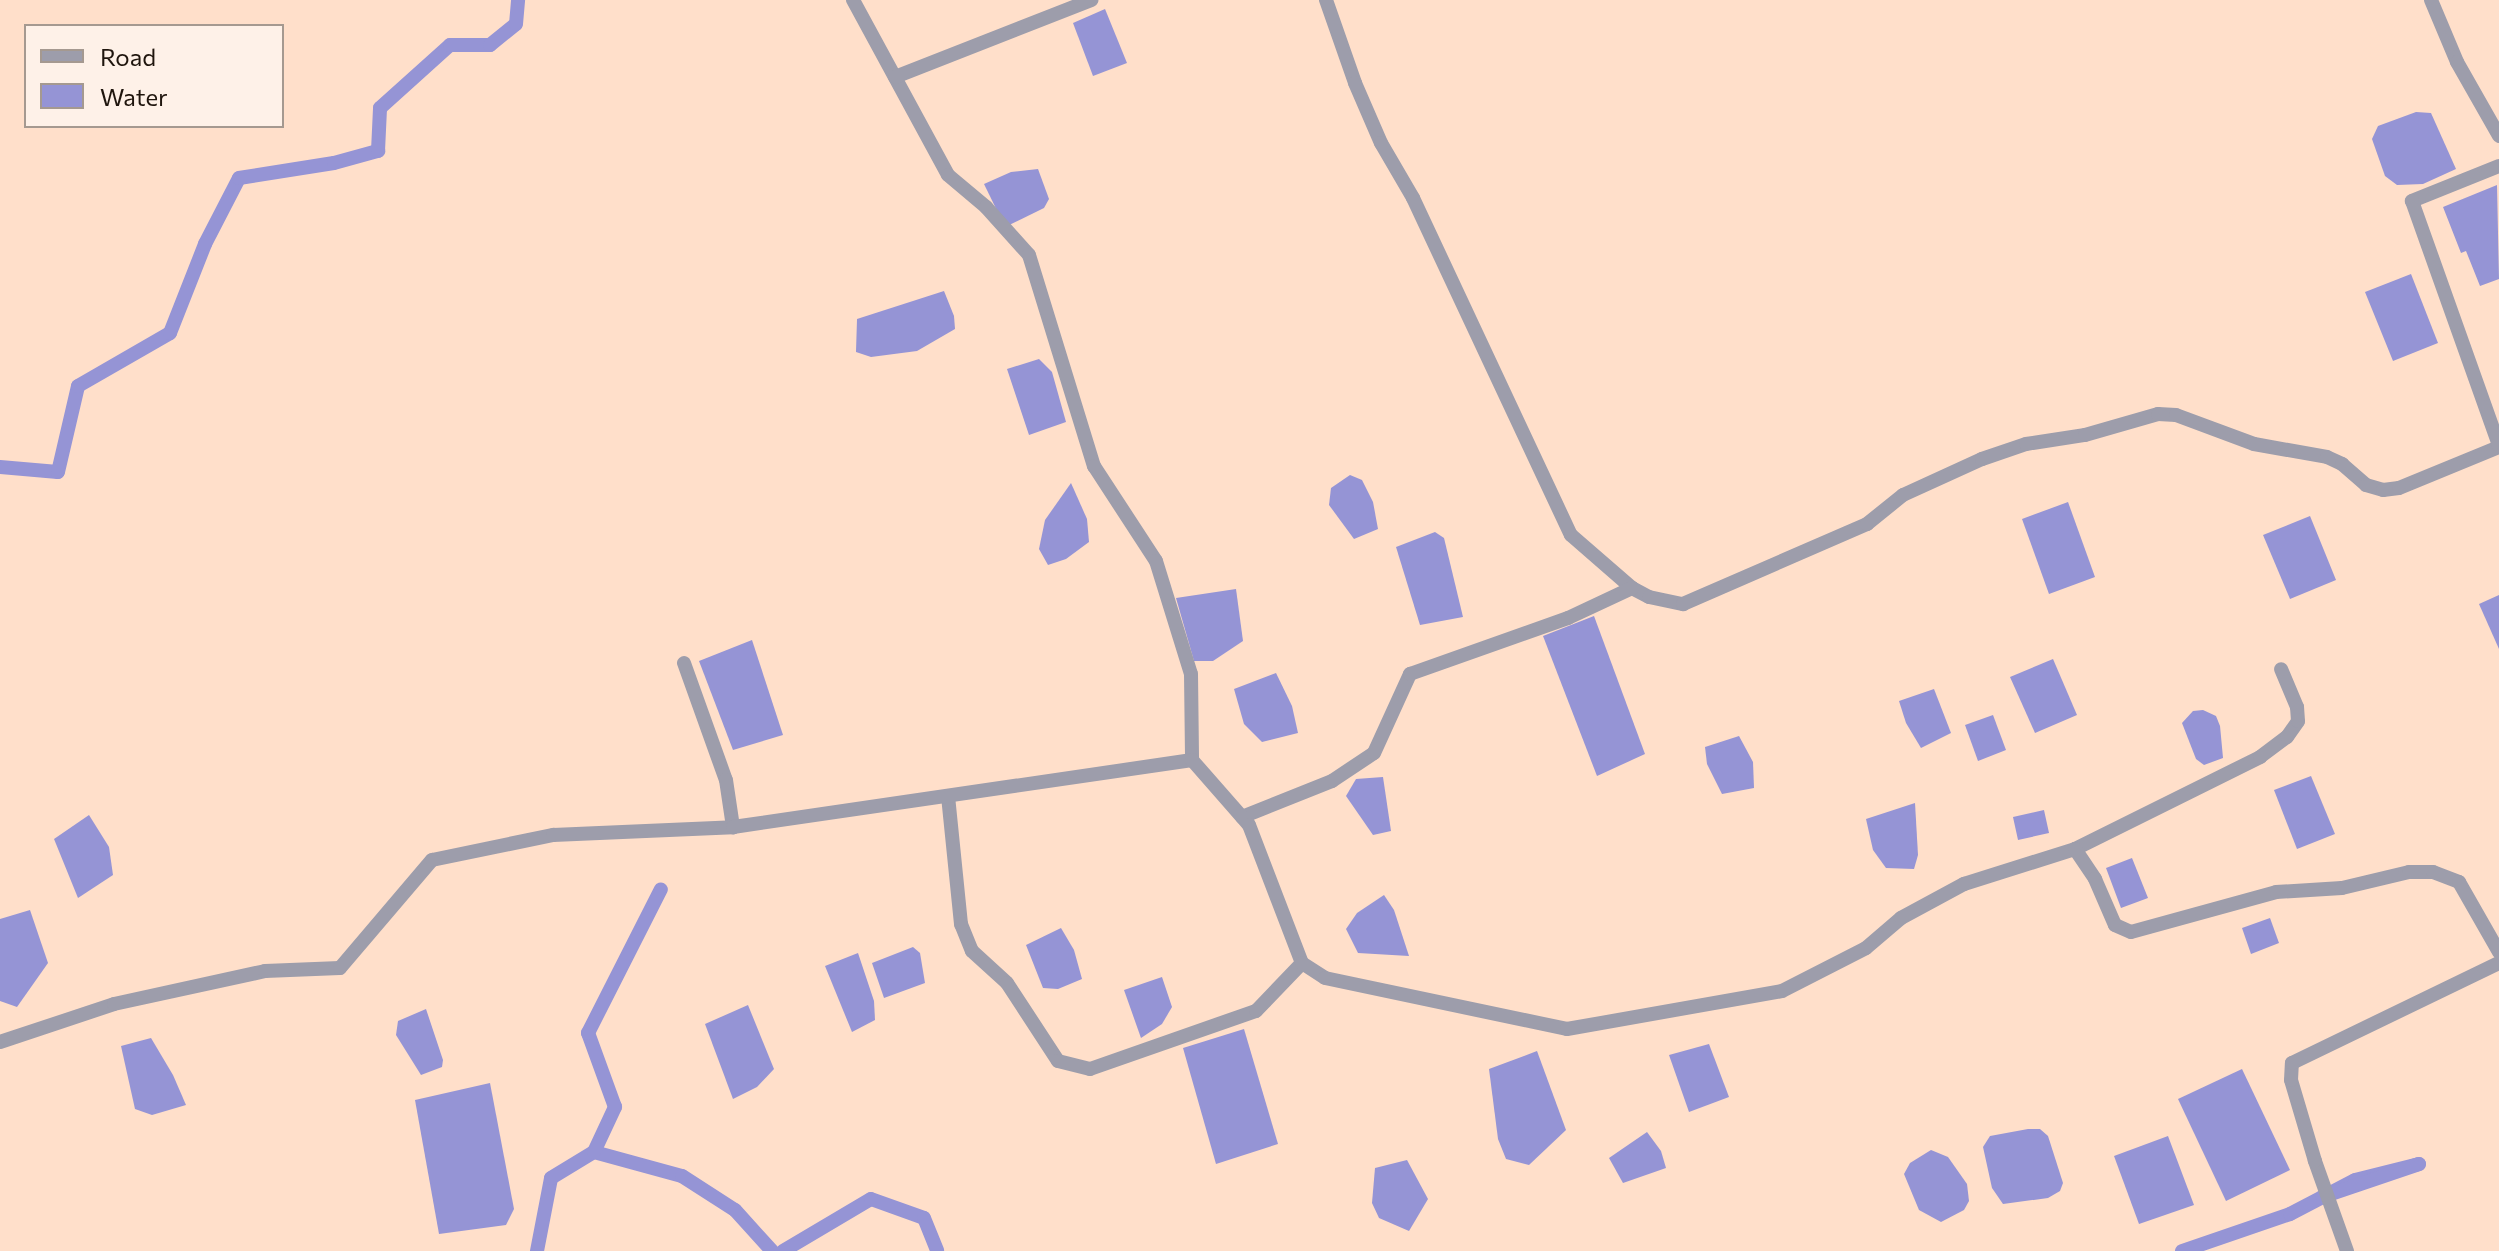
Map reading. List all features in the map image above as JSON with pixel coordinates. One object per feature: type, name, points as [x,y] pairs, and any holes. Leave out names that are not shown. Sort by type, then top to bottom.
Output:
[{"type":"street","points":[[853,0],[948,175],[986,207],[1029,255],[1094,466],[1156,561],[1191,674],[1192,760],[1249,825],[1302,963],[1325,978],[1567,1029],[1782,991],[1866,948],[1901,918],[1964,884],[2075,849],[2260,757],[2287,737],[2298,721],[2297,707],[2281,669]]},
{"type":"street","points":[[895,77],[1091,0]]},
{"type":"street","points":[[1326,0],[1355,83],[1381,143],[1413,198],[1571,535],[1632,588],[1649,597],[1683,604],[1867,524],[1903,495],[1982,459],[2026,444],[2085,435],[2158,414],[2176,415],[2254,444],[2327,457],[2342,464],[2366,485],[2383,490],[2399,488],[2499,447],[2412,201],[2499,166]]},
{"type":"street","points":[[2431,0],[2457,62],[2499,136]]},
{"type":"street","points":[[1242,817],[1332,781],[1374,753],[1410,674],[1568,618],[1632,588]]},
{"type":"street","points":[[684,663],[726,780],[733,827]]},
{"type":"street","points":[[0,1042],[114,1004],[265,971],[340,968],[432,860],[553,835],[733,827],[1192,760]]},
{"type":"street","points":[[948,796],[961,924],[972,951],[1007,983],[1058,1061],[1090,1069],[1256,1011],[1302,963]]},
{"type":"street","points":[[2075,849],[2095,879],[2115,925],[2131,932],[2276,892],[2342,888],[2409,872],[2433,872],[2459,882],[2499,952]]},
{"type":"street","points":[[2347,1251],[2315,1161],[2291,1080],[2292,1063],[2499,963]]},
{"type":"water","points":[[1105,9],[1127,63],[1093,76],[1073,23]]},
{"type":"water","points":[[2416,112],[2431,113],[2456,169],[2423,184],[2397,185],[2385,176],[2372,139],[2378,126]]},
{"type":"water","points":[[1038,169],[1049,199],[1044,208],[1005,227],[984,184],[1011,172]]},
{"type":"water","points":[[2497,185],[2499,279],[2480,286],[2466,251],[2461,253],[2443,207]]},
{"type":"water","points":[[2411,274],[2438,343],[2393,361],[2365,292]]},
{"type":"water","points":[[944,291],[954,316],[955,329],[917,351],[871,357],[856,352],[857,319]]},
{"type":"water","points":[[1039,359],[1052,372],[1066,422],[1029,435],[1007,369]]},
{"type":"water","points":[[1350,475],[1362,480],[1373,502],[1378,529],[1354,539],[1329,505],[1331,488]]},
{"type":"water","points":[[1071,483],[1087,519],[1089,542],[1066,559],[1048,565],[1039,549],[1045,520]]},
{"type":"water","points":[[2068,502],[2095,577],[2049,594],[2022,519]]},
{"type":"water","points":[[2310,516],[2336,580],[2290,599],[2263,535]]},
{"type":"water","points":[[1435,532],[1444,538],[1463,617],[1420,625],[1396,547]]},
{"type":"water","points":[[1236,589],[1243,641],[1213,661],[1194,661],[1176,598]]},
{"type":"water","points":[[2499,595],[2499,649],[2479,604]]},
{"type":"water","points":[[1594,616],[1645,754],[1597,776],[1543,636]]},
{"type":"water","points":[[752,640],[783,735],[733,750],[699,661]]},
{"type":"water","points":[[2053,659],[2077,715],[2035,733],[2010,677]]},
{"type":"water","points":[[1276,673],[1292,706],[1298,733],[1262,742],[1244,724],[1234,689]]},
{"type":"water","points":[[1934,689],[1951,733],[1921,748],[1906,723],[1899,701]]},
{"type":"water","points":[[2203,710],[2216,716],[2223,758],[2204,765],[2196,759],[2182,723],[2193,711]]},
{"type":"water","points":[[1993,715],[2006,750],[1978,761],[1965,725]]},
{"type":"water","points":[[1739,736],[1753,762],[1754,788],[1722,794],[1707,764],[1705,747]]},
{"type":"water","points":[[2311,776],[2335,834],[2297,849],[2274,790]]},
{"type":"water","points":[[1383,777],[1391,831],[1373,835],[1346,796],[1356,779]]},
{"type":"water","points":[[1915,803],[1918,855],[1914,869],[1886,868],[1873,850],[1866,819]]},
{"type":"water","points":[[2044,810],[2049,833],[2018,840],[2013,817]]},
{"type":"water","points":[[89,815],[109,847],[113,875],[78,898],[54,839]]},
{"type":"water","points":[[2132,858],[2148,898],[2121,908],[2106,868]]},
{"type":"water","points":[[1384,895],[1394,910],[1409,956],[1358,953],[1346,929],[1357,913]]},
{"type":"water","points":[[30,910],[48,963],[17,1007],[0,1001],[0,919]]},
{"type":"water","points":[[2270,918],[2279,943],[2251,954],[2242,928]]},
{"type":"water","points":[[1061,928],[1074,950],[1082,979],[1058,989],[1043,988],[1026,945]]},
{"type":"water","points":[[913,947],[920,953],[925,983],[884,998],[872,963]]},
{"type":"water","points":[[858,953],[874,1001],[875,1020],[852,1032],[825,966]]},
{"type":"water","points":[[1162,977],[1172,1007],[1162,1024],[1141,1038],[1124,990]]},
{"type":"water","points":[[748,1005],[774,1069],[757,1087],[733,1099],[705,1024]]},
{"type":"water","points":[[426,1009],[443,1060],[442,1067],[421,1075],[396,1035],[398,1021]]},
{"type":"water","points":[[1244,1029],[1278,1144],[1216,1164],[1183,1048]]},
{"type":"water","points":[[151,1038],[186,1105],[152,1115],[135,1109],[121,1046]]},
{"type":"water","points":[[1709,1044],[1729,1097],[1689,1112],[1669,1055]]},
{"type":"water","points":[[1537,1051],[1566,1130],[1529,1165],[1506,1159],[1498,1139],[1489,1069]]},
{"type":"water","points":[[2242,1069],[2290,1170],[2226,1201],[2178,1099]]},
{"type":"water","points":[[490,1083],[514,1209],[506,1225],[439,1234],[415,1100]]},
{"type":"water","points":[[2040,1129],[2048,1136],[2063,1183],[2060,1191],[2048,1198],[2003,1204],[1992,1188],[1983,1147],[1990,1136]]},
{"type":"water","points":[[1647,1132],[1661,1151],[1666,1168],[1623,1183],[1609,1158]]},
{"type":"water","points":[[2168,1136],[2194,1205],[2139,1224],[2114,1156]]},
{"type":"water","points":[[1931,1150],[1948,1157],[1967,1184],[1969,1201],[1964,1210],[1941,1222],[1919,1210],[1904,1174],[1910,1163]]},
{"type":"water","points":[[1407,1160],[1428,1199],[1409,1231],[1379,1218],[1372,1203],[1375,1168]]},
{"type":"waterway","points":[[0,467],[58,472],[78,386],[170,333],[205,244],[239,178],[334,163],[378,151],[380,108],[450,45],[490,45],[516,24],[518,0]]},
{"type":"waterway","points":[[537,1251],[551,1178],[594,1152],[615,1107],[588,1033],[661,889]]},
{"type":"waterway","points":[[594,1152],[682,1176],[735,1210],[772,1251]]},
{"type":"waterway","points":[[2182,1251],[2290,1214],[2355,1180],[2419,1164],[2322,1197]]},
{"type":"waterway","points":[[783,1251],[871,1199],[924,1218],[937,1251]]}]
